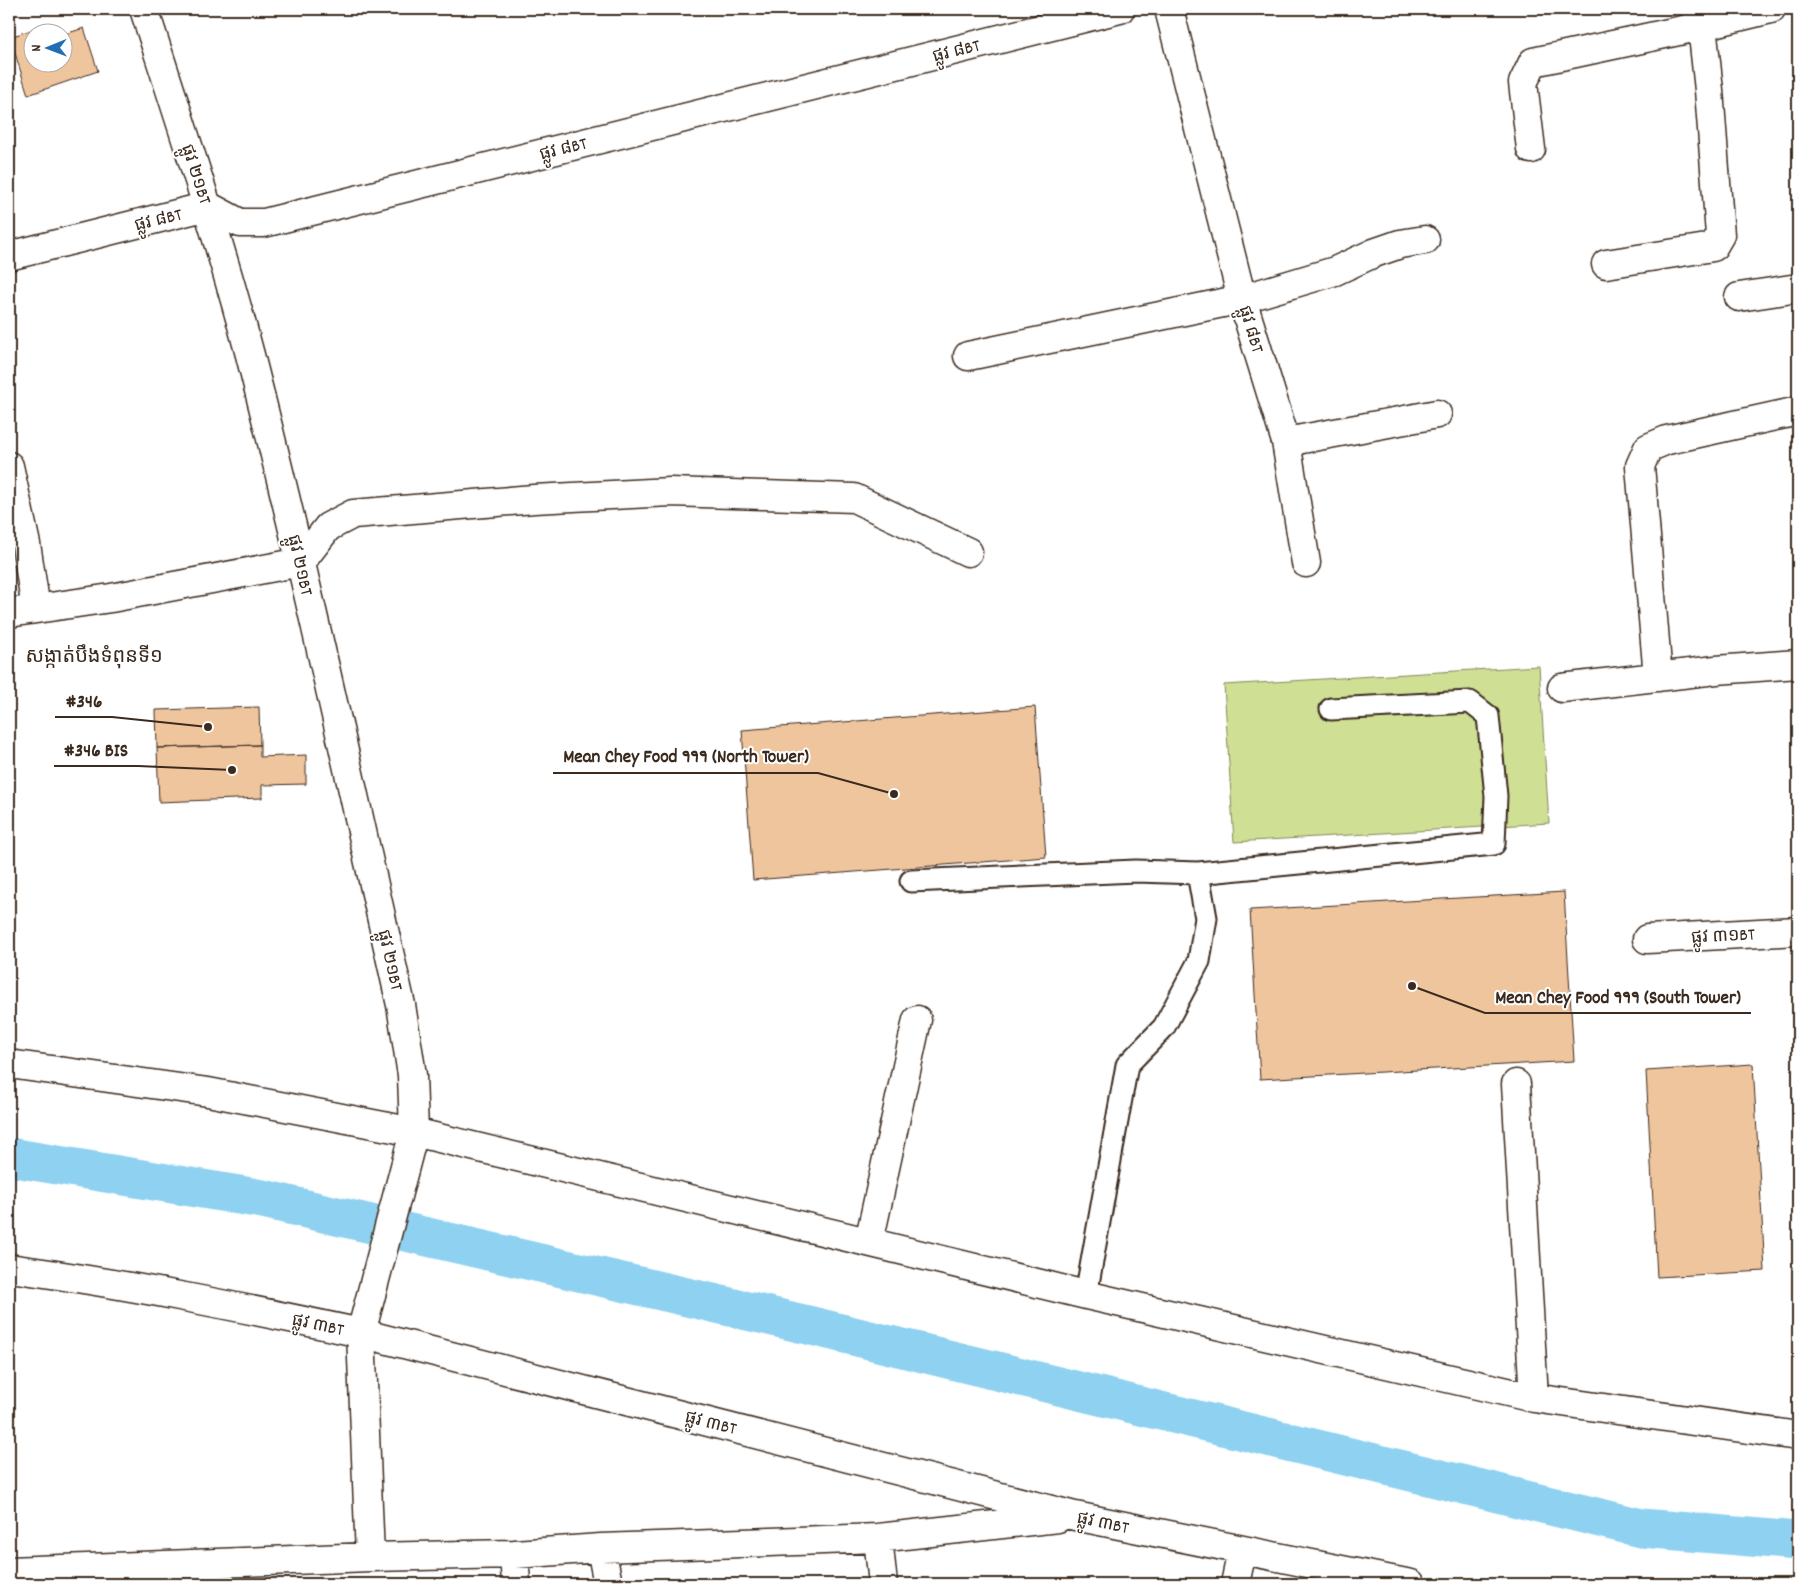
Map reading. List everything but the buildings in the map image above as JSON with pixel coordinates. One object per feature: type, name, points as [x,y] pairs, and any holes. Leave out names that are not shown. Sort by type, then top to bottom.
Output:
[{"type":"street","name":"ផ្លូវ ២១BT","points":[[144,9],[208,206],[249,354],[301,562],[401,1005],[412,1075],[414,1132],[361,1333],[370,1557]]},
{"type":"street","name":"ផ្លូវ ៨BT","points":[[9,256],[208,206],[240,223],[264,223],[1120,9]]},
{"type":"street","name":"ផ្លូវ ៨BT","points":[[1169,9],[1242,299],[1286,442],[1306,563]]},
{"type":"street","points":[[1531,149],[1523,83],[1534,62],[1699,17],[1771,9]]},
{"type":"street","points":[[1606,264],[1712,248],[1720,235],[1709,90],[1699,17]]},
{"type":"street","points":[[968,356],[1242,299],[1335,271],[1374,253],[1400,244],[1425,240]]},
{"type":"street","points":[[1739,297],[1798,288]]},
{"type":"street","points":[[1658,677],[1640,466],[1648,448],[1667,440],[1798,411]]},
{"type":"street","points":[[1286,442],[1437,414]]},
{"type":"street","points":[[9,466],[26,544],[36,609]]},
{"type":"street","points":[[9,613],[111,598],[301,562],[328,527],[354,514],[534,499],[670,492],[854,498],[968,552]]},
{"type":"street","points":[[1562,688],[1798,664]]},
{"type":"street","name":"ផ្លូវ ៣១BT","points":[[1647,939],[1798,931]]},
{"type":"street","points":[[870,1242],[917,1020]]},
{"type":"street","points":[[9,1064],[208,1092],[414,1132],[1086,1295],[1534,1398],[1798,1436]]},
{"type":"street","points":[[1516,1084],[1534,1398]]},
{"type":"street","name":"ផ្លូវ ៣BT","points":[[9,1268],[90,1279],[274,1314],[361,1333],[1075,1516],[1411,1584]]},
{"type":"street","points":[[9,1571],[230,1573],[370,1557],[514,1554],[601,1548],[878,1538],[1075,1516]]},
{"type":"street","points":[[878,1538],[883,1584]]},
{"type":"street","points":[[601,1548],[608,1584]]},
{"type":"street","points":[[1235,1584],[1242,1551]]},
{"type":"street","points":[[514,1554],[516,1584]]},
{"type":"lane","points":[[911,881],[1136,871],[1198,872],[1494,844],[1496,796],[1488,716],[1470,702],[1331,709]]},
{"type":"lane","points":[[1086,1295],[1127,1065],[1164,1027],[1199,961],[1206,918],[1198,872]]},
{"type":"green space","points":[[1539,666],[1549,823],[1234,842],[1224,685]]},
{"type":"waterway","points":[[9,1157],[263,1199],[808,1325],[1641,1528],[1798,1541]]},
{"type":"place","name":"#346","points":[[208,727]]},
{"type":"place","name":"#346 BIS","points":[[232,770]]},
{"type":"place","name":"Mean Chey Food 999 (North Tower)","points":[[894,794]]},
{"type":"place","name":"Mean Chey Food 999 (South Tower)","points":[[1412,986]]},
{"type":"district","name":"សង្កាត់បឹងទំពុនទី១","points":[[94,655]]}]
